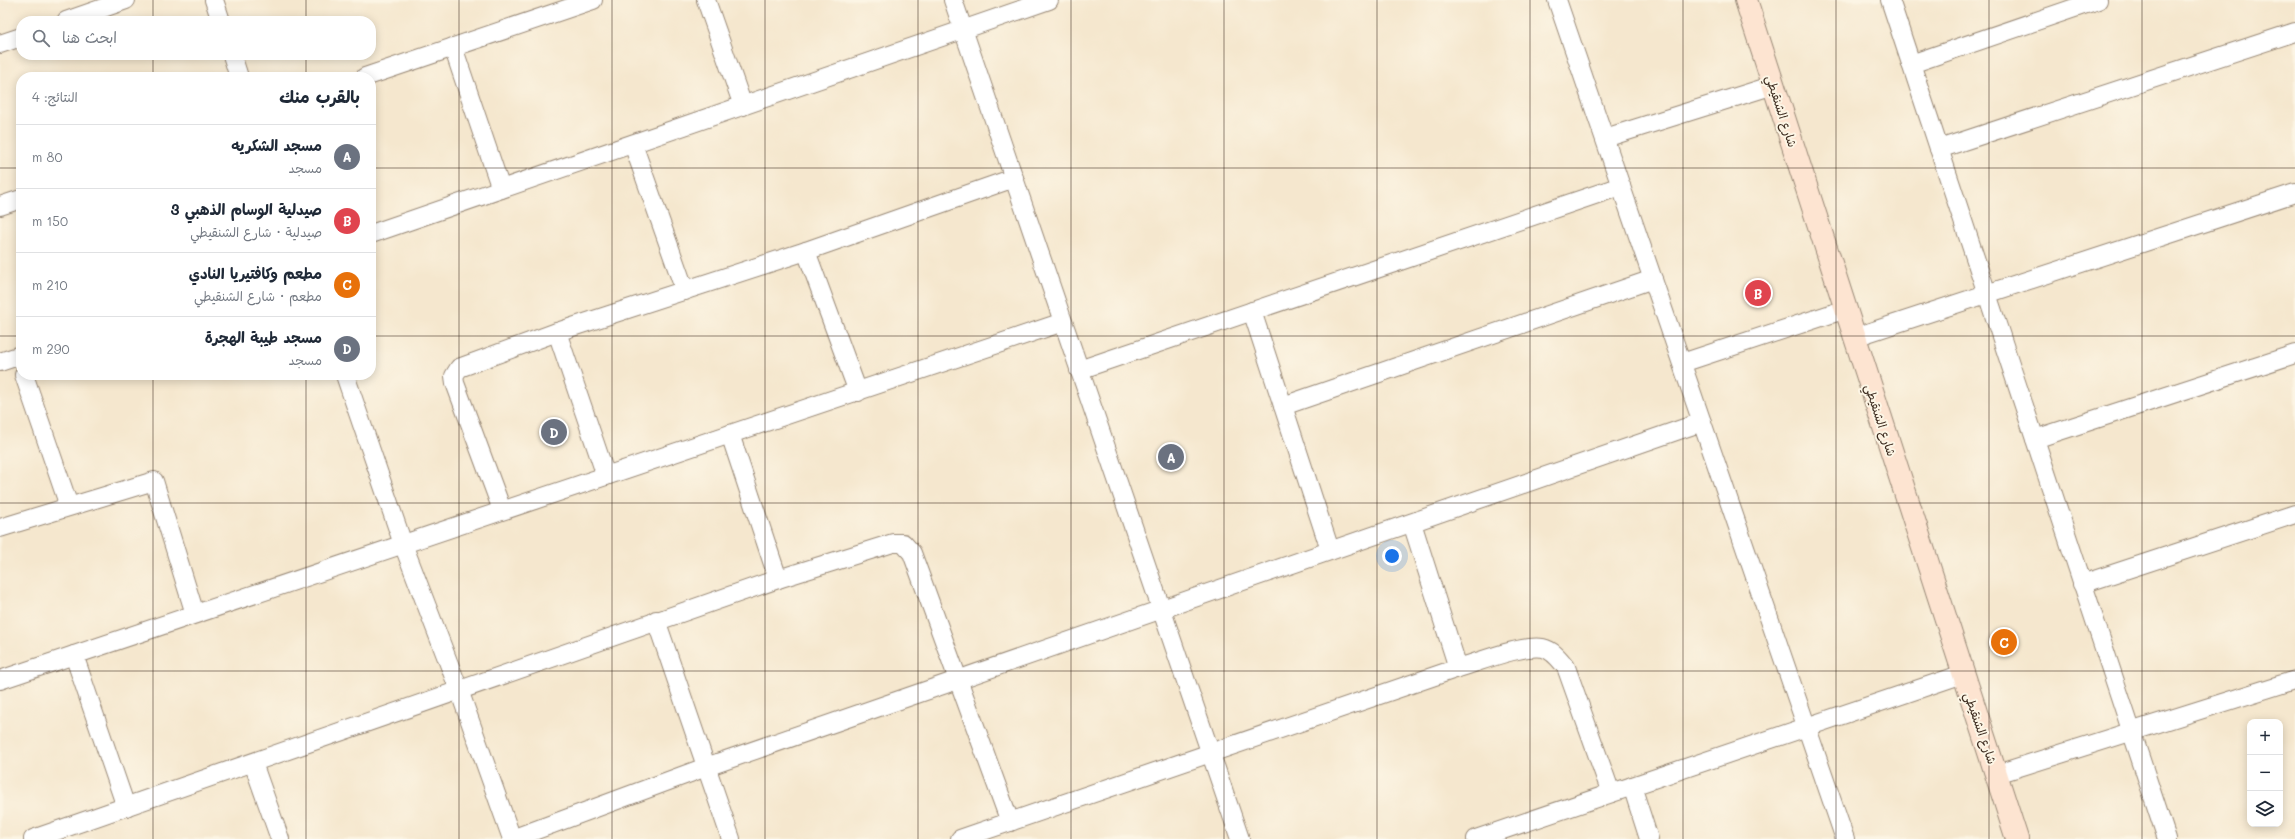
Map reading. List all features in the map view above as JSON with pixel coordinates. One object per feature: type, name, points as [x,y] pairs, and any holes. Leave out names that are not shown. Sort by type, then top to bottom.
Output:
[{"type":"street","points":[[80,16],[126,0]]},
{"type":"street","points":[[214,0],[219,16]]},
{"type":"street","points":[[706,0],[743,106]]},
{"type":"street","points":[[953,0],[1240,839]]},
{"type":"street","points":[[376,232],[1049,0]]},
{"type":"street","points":[[1557,0],[1845,839]]},
{"type":"street","name":"شارع الشنقيطي","points":[[1746,0],[1963,674],[2018,839]]},
{"type":"street","points":[[1890,0],[2167,839]]},
{"type":"street","points":[[1911,64],[2098,0]]},
{"type":"street","points":[[376,73],[583,2]]},
{"type":"street","points":[[1939,149],[2295,32]]},
{"type":"street","points":[[0,44],[16,39]]},
{"type":"street","points":[[453,47],[501,189]]},
{"type":"street","points":[[234,60],[237,72]]},
{"type":"street","points":[[1604,138],[1774,85]]},
{"type":"street","points":[[632,144],[685,291]]},
{"type":"street","points":[[502,510],[454,376],[459,368],[557,332],[806,251],[1014,178]]},
{"type":"street","points":[[1079,370],[1621,186]]},
{"type":"street","points":[[1855,337],[2295,193]]},
{"type":"street","points":[[0,206],[16,201]]},
{"type":"street","points":[[806,251],[858,392]]},
{"type":"street","points":[[1283,406],[1653,279]]},
{"type":"street","points":[[1682,363],[1846,309]]},
{"type":"street","points":[[1252,311],[1330,550]]},
{"type":"street","points":[[0,680],[1063,322]]},
{"type":"street","points":[[557,332],[606,476]]},
{"type":"street","points":[[2035,439],[2295,354]]},
{"type":"street","points":[[0,362],[16,360]]},
{"type":"street","points":[[26,380],[69,506]]},
{"type":"street","points":[[347,380],[403,544],[459,690],[512,839],[706,767],[1702,422]]},
{"type":"street","points":[[730,434],[778,579]]},
{"type":"street","points":[[0,528],[151,481],[156,482],[195,614]]},
{"type":"street","points":[[2082,584],[2295,514]]},
{"type":"street","points":[[1412,523],[1458,668]]},
{"type":"street","points":[[33,839],[656,620],[778,579],[893,543],[902,543],[912,553],[1010,822]]},
{"type":"street","points":[[656,620],[732,839]]},
{"type":"street","points":[[960,839],[1458,668],[1525,648],[1543,648],[1555,654],[1566,667],[1611,793]]},
{"type":"street","points":[[74,655],[126,807]]},
{"type":"street","points":[[1476,839],[1963,674]]},
{"type":"street","points":[[1997,774],[2295,680]]},
{"type":"street","points":[[253,762],[280,839]]},
{"type":"street","points":[[1632,786],[1649,839]]},
{"type":"place","name":"صيدلية الوسام الذهبي 3","points":[[1758,293]]},
{"type":"place","name":"مسجد طيبة الهجرة","points":[[554,432]]},
{"type":"place","name":"مسجد الشكريه","points":[[1171,457]]},
{"type":"place","name":"مطعم وكافتيريا النادي","points":[[2004,642]]}]
